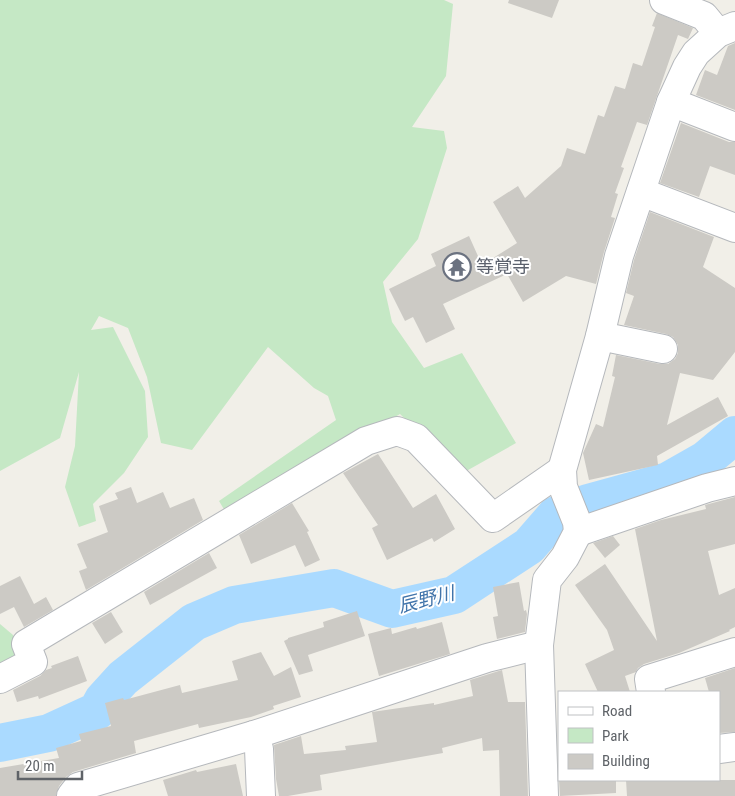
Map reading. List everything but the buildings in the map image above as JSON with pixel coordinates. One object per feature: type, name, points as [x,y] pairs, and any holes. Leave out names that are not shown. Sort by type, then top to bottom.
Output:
[{"type":"street","points":[[544,796],[551,768],[550,727],[540,645],[547,580],[564,557],[578,527],[562,478],[619,256],[671,102],[687,67],[696,53],[726,30],[704,16],[664,0]]},
{"type":"street","points":[[671,102],[735,127]]},
{"type":"street","points":[[641,192],[735,228]]},
{"type":"street","points":[[600,336],[662,349]]},
{"type":"street","points":[[0,679],[33,662],[26,644],[366,441],[397,431],[416,438],[493,518],[562,478]]},
{"type":"street","points":[[578,527],[735,481]]},
{"type":"street","points":[[71,796],[78,787],[254,735],[487,658],[540,645]]},
{"type":"street","points":[[652,691],[649,679],[735,652]]},
{"type":"street","points":[[254,735],[259,749],[261,796]]},
{"type":"street","points":[[720,749],[735,747]]},
{"type":"green space","points":[[0,0],[444,0],[453,4],[446,76],[412,127],[444,131],[447,148],[418,239],[383,282],[392,322],[424,368],[462,353],[516,443],[461,474],[400,414],[228,516],[219,501],[336,420],[328,396],[314,388],[268,347],[192,450],[161,443],[147,377],[128,328],[99,316],[91,330],[113,327],[145,391],[148,437],[124,473],[93,504],[96,521],[79,527],[65,487],[75,446],[79,372],[60,438],[0,471]]},
{"type":"green space","points":[[0,624],[13,635],[22,658],[0,669]]},
{"type":"waterway","name":"辰野川","points":[[0,743],[49,733],[97,711],[103,700],[123,678],[194,622],[234,605],[334,588],[392,609],[454,595],[529,546],[556,515],[588,503],[668,481],[705,460],[735,435]]},
{"type":"place","name":"等覚寺","points":[[457,267]]}]
